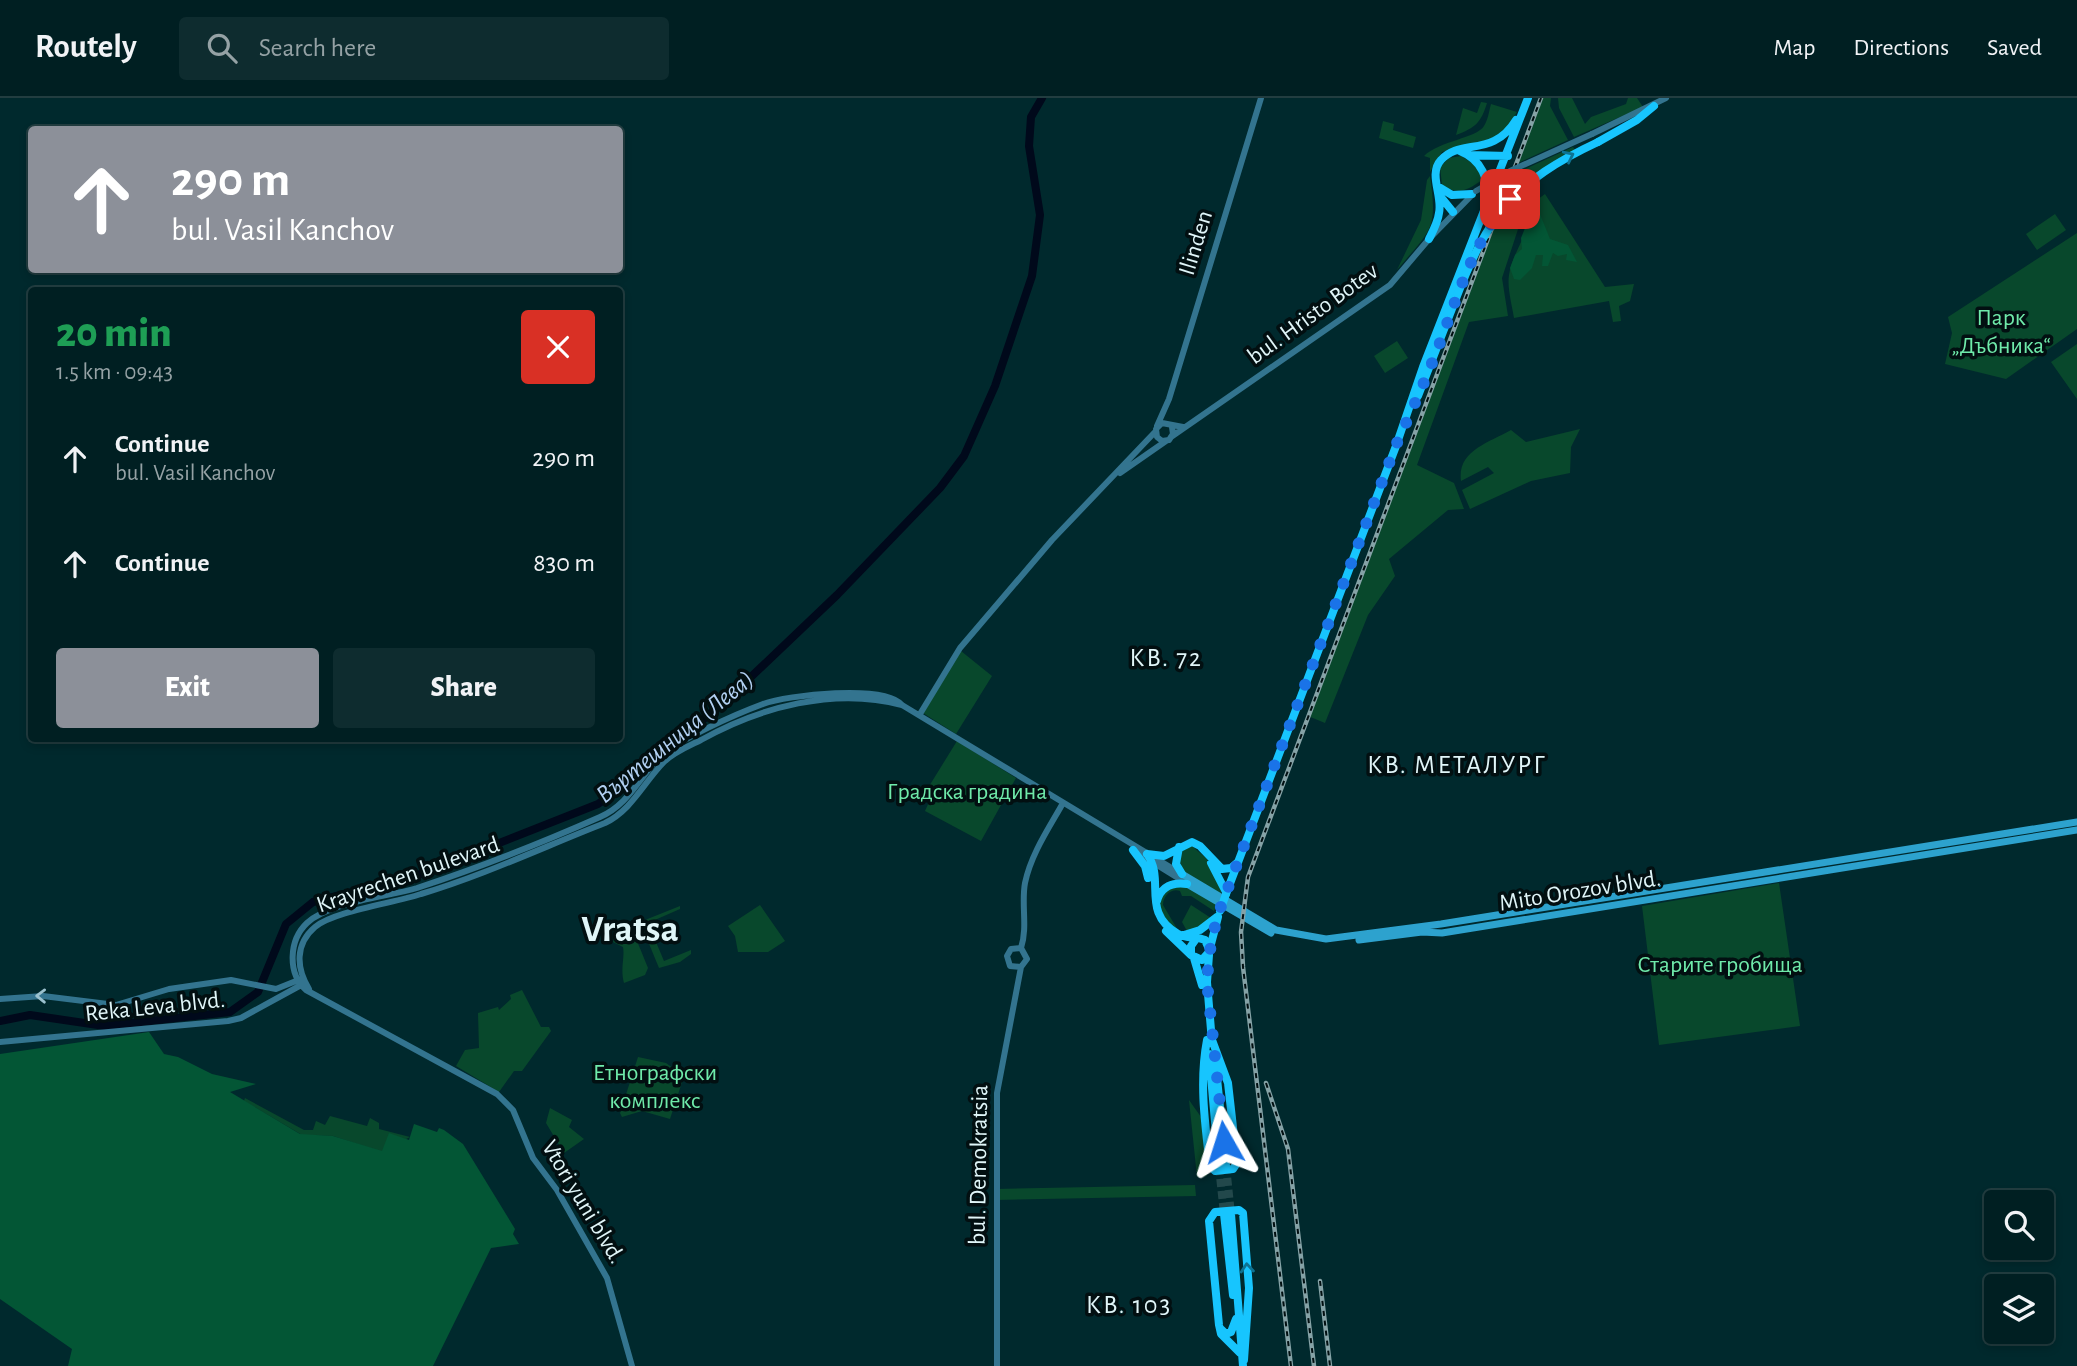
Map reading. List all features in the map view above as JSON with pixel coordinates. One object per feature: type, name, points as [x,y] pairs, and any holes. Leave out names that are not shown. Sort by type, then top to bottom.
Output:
[{"type":"main road","points":[[1429,239],[1440,212],[1436,175],[1439,163],[1449,154],[1492,144],[1502,138],[1526,102]]},
{"type":"main road","points":[[1210,1040],[1228,1083],[1237,1163],[1233,1169],[1215,1171],[1210,1166],[1203,1085],[1210,1040],[1207,982],[1209,951],[1219,914],[1479,225],[1508,156],[1526,102]]},
{"type":"main road","points":[[1396,445],[1425,381],[1479,242],[1510,199],[1550,166],[1595,138],[1637,120],[1654,106]]},
{"type":"main road","points":[[1460,151],[1481,166],[1486,178],[1487,192],[1479,225]]},
{"type":"main road","points":[[1469,155],[1508,156]]},
{"type":"main road","points":[[1437,186],[1452,195],[1474,193]]},
{"type":"main road","points":[[1437,186],[1441,199],[1453,212]]},
{"type":"main road","name":"Mito Orozov blvd.","points":[[1182,874],[1276,930],[1326,939],[1441,925],[2077,822]]},
{"type":"main road","name":"Mito Orozov blvd.","points":[[1187,884],[1273,934],[1307,943],[1334,943],[1422,932],[1442,933],[2077,830]]},
{"type":"main road","points":[[1147,854],[1161,856],[1192,842],[1203,848],[1222,869],[1231,868],[1239,859]]},
{"type":"main road","points":[[1179,847],[1176,861],[1182,874]]},
{"type":"main road","points":[[1203,848],[1224,884],[1226,894]]},
{"type":"main road","points":[[1133,850],[1147,870],[1150,906],[1154,918],[1192,957],[1202,960],[1209,951]]},
{"type":"main road","points":[[1147,854],[1152,862],[1154,902],[1158,915],[1180,935],[1198,938],[1209,951]]},
{"type":"main road","points":[[1158,915],[1157,901],[1163,889],[1172,884],[1187,884]]},
{"type":"main road","points":[[1180,935],[1200,930],[1219,914]]},
{"type":"main road","points":[[1219,914],[1191,946],[1192,957],[1202,980],[1222,1167]]},
{"type":"main road","points":[[1239,1210],[1243,1213],[1249,1288],[1242,1361],[1221,1334],[1219,1325],[1209,1221],[1215,1212],[1239,1210]]},
{"type":"main road","points":[[1227,1214],[1242,1361],[1236,1319],[1227,1214]]},
{"type":"main road","points":[[1219,1325],[1224,1333],[1228,1334],[1236,1319]]},
{"type":"street","name":"Ilinden","points":[[1156,429],[1168,399],[1261,98]]},
{"type":"street","points":[[1654,106],[1666,98]]},
{"type":"street","name":"bul. Hristo Botev","points":[[1110,480],[1369,302],[1390,285],[1453,212],[1474,193],[1510,171],[1595,138]]},
{"type":"street","name":"Ilinden","points":[[1168,399],[1169,439]]},
{"type":"street","name":"bul. Hristo Botev","points":[[920,714],[960,648],[1052,540],[1156,429],[1169,425],[1189,425]]},
{"type":"street","points":[[1156,429],[1158,439],[1169,439]]},
{"type":"street","name":"Krayrechen bulevard","points":[[287,985],[296,938],[316,916],[418,887],[600,818],[618,807],[662,755],[763,704],[799,696],[874,694],[894,698],[920,714]]},
{"type":"street","name":"Krayrechen bulevard","points":[[302,981],[299,958],[301,947],[321,922],[432,891],[606,823],[629,806],[665,760],[732,724],[769,709],[801,703],[863,699],[902,705]]},
{"type":"street","name":"Mito Orozov blvd.","points":[[920,714],[1115,836],[1182,874]]},
{"type":"street","points":[[1021,948],[1011,949],[1007,956],[1010,965],[1021,967],[1027,959],[1021,948],[1029,869],[1063,803]]},
{"type":"street","name":"Mito Orozov blvd.","points":[[1115,836],[1187,884]]},
{"type":"street","points":[[270,988],[302,981],[293,964]]},
{"type":"street","name":"bul. Demokratsia","points":[[997,1366],[997,1093],[1021,967]]},
{"type":"street","points":[[0,999],[43,996],[116,1005],[169,989],[231,979],[270,988],[275,992],[272,999]]},
{"type":"street","name":"Vtori yuni blvd.","points":[[302,981],[312,994],[505,1100],[533,1158],[557,1190],[607,1278],[632,1366]]},
{"type":"street","name":"Reka Leva blvd.","points":[[0,1042],[228,1021],[241,1018],[302,981]]},
{"type":"green space","points":[[1542,98],[1551,98],[1550,106],[1568,140],[1518,163]]},
{"type":"green space","points":[[1558,98],[1572,98],[1585,124],[1591,117],[1626,104],[1628,98],[1637,98],[1643,107],[1574,137],[1559,108]]},
{"type":"green space","points":[[1481,102],[1487,103],[1480,120],[1473,127],[1456,135],[1463,108],[1477,113]]},
{"type":"green space","points":[[1491,104],[1517,112],[1501,136],[1442,152],[1430,172],[1430,158],[1424,156],[1480,130],[1487,121]]},
{"type":"green space","points":[[1383,121],[1394,124],[1393,130],[1416,137],[1413,148],[1379,138]]},
{"type":"green space","points":[[1573,147],[1575,150],[1538,171],[1502,203],[1514,174]]},
{"type":"green space","points":[[1461,156],[1477,166],[1482,180],[1458,191],[1442,185],[1440,167],[1449,158]]},
{"type":"green space","points":[[1430,176],[1433,208],[1429,228],[1418,246],[1397,270],[1421,220],[1427,180]]},
{"type":"green space","points":[[1545,194],[1605,287],[1634,284],[1630,301],[1619,306],[1621,321],[1613,322],[1609,301],[1514,318],[1509,285],[1511,266],[1525,233],[1527,207]]},
{"type":"green space","points":[[1521,204],[1523,214],[1502,278],[1508,316],[1469,322],[1417,465],[1454,483],[1464,509],[1448,510],[1389,559],[1395,576],[1368,615],[1325,723],[1308,716],[1494,229],[1501,218]]},
{"type":"green space","points":[[1540,214],[1550,239],[1568,245],[1577,262],[1566,260],[1567,254],[1558,256],[1553,253],[1548,266],[1542,266],[1543,255],[1536,255],[1532,268],[1520,280],[1514,279],[1510,268],[1515,255],[1522,249],[1521,238],[1527,223],[1536,220]]},
{"type":"green space","points":[[2055,214],[2066,230],[2037,250],[2026,234]]},
{"type":"green space","name":"Парк „Дъбника“","points":[[2077,233],[2077,329],[2006,379],[1945,364],[1952,333],[1948,317]]},
{"type":"green space","points":[[1397,341],[1408,358],[1385,373],[1374,356]]},
{"type":"green space","points":[[2077,344],[2077,399],[2051,362]]},
{"type":"green space","points":[[1580,429],[1571,447],[1570,473],[1531,481],[1470,509],[1462,490],[1494,473],[1488,467],[1461,481],[1464,462],[1476,449],[1511,430],[1526,442]]},
{"type":"green space","points":[[961,651],[992,676],[956,734],[923,713]]},
{"type":"green space","name":"Градска градина","points":[[957,741],[1016,778],[981,841],[925,811],[930,800],[923,796]]},
{"type":"green space","points":[[1192,846],[1206,858],[1224,887],[1220,895],[1183,871],[1178,856],[1184,848]]},
{"type":"green space","name":"Старите гробища","points":[[1779,883],[1800,1026],[1659,1045],[1642,906]]},
{"type":"green space","points":[[1183,885],[1217,904],[1214,911],[1191,896],[1182,896],[1180,891],[1168,894],[1163,905],[1179,932],[1162,917],[1159,901],[1170,888]]},
{"type":"green space","points":[[760,905],[785,941],[768,952],[738,952],[735,936],[728,926]]},
{"type":"green space","points":[[1191,905],[1211,918],[1200,929],[1187,931],[1182,922]]},
{"type":"green space","points":[[680,906],[680,909],[648,923],[664,961],[691,950],[691,954],[680,962],[659,968],[640,922]]},
{"type":"green space","points":[[617,933],[637,941],[648,968],[645,975],[624,983],[623,947],[613,942]]},
{"type":"green space","points":[[522,990],[541,1027],[549,1027],[551,1031],[522,1071],[514,1071],[499,1092],[456,1066],[465,1050],[479,1048],[478,1013],[498,1007],[499,1010],[511,999],[510,995]]},
{"type":"green space","points":[[149,1032],[164,1054],[178,1057],[212,1074],[256,1084],[230,1092],[300,1134],[333,1136],[382,1151],[389,1133],[409,1140],[414,1124],[437,1132],[439,1128],[444,1130],[463,1144],[515,1229],[513,1234],[519,1244],[491,1248],[433,1366],[68,1366],[72,1349],[0,1299],[0,1054]]},
{"type":"green space","name":"Етнографски комплекс","points":[[638,1057],[666,1063],[684,1076],[670,1119],[642,1111],[622,1117],[620,1113]]},
{"type":"green space","points":[[245,1098],[304,1130],[313,1130],[316,1121],[325,1125],[330,1116],[367,1126],[370,1118],[379,1123],[379,1129],[410,1137],[382,1152],[333,1136],[302,1135],[244,1101]]},
{"type":"green space","points":[[1189,1100],[1201,1117],[1207,1176],[1197,1177]]},
{"type":"green space","points":[[550,1108],[572,1120],[569,1127],[584,1139],[564,1153],[546,1123]]},
{"type":"green space","points":[[1195,1185],[1196,1196],[996,1200],[996,1189]]},
{"type":"waterway","name":"Въртешница (Лева)","points":[[0,1021],[30,1015],[105,1026],[230,1012],[258,992],[286,924],[313,902],[413,877],[598,804],[615,792],[640,763],[668,740],[705,718],[732,695],[837,595],[940,488],[964,456],[995,386],[1032,276],[1040,215],[1029,146],[1031,117],[1042,98]]},
{"type":"tunnel","points":[[1226,1166],[1231,1214]]},
{"type":"tunnel","points":[[1219,1167],[1224,1214]]},
{"type":"railway","points":[[1291,1366],[1243,967],[1241,932],[1248,877],[1541,98]]},
{"type":"railway","points":[[1266,1083],[1288,1149],[1314,1366]]},
{"type":"railway","points":[[1320,1281],[1330,1366]]},
{"type":"district","name":"КВ. 72","points":[[1166,658]]},
{"type":"district","name":"КВ. МЕТАЛУРГ","points":[[1457,765]]},
{"type":"district","name":"Vratsa","points":[[630,930]]},
{"type":"district","name":"КВ. 103","points":[[1129,1305]]},
{"type":"route","points":[[1224,1142],[1207,982],[1209,955],[1217,917],[1396,445],[1425,381],[1467,271],[1486,230],[1510,199]]}]
